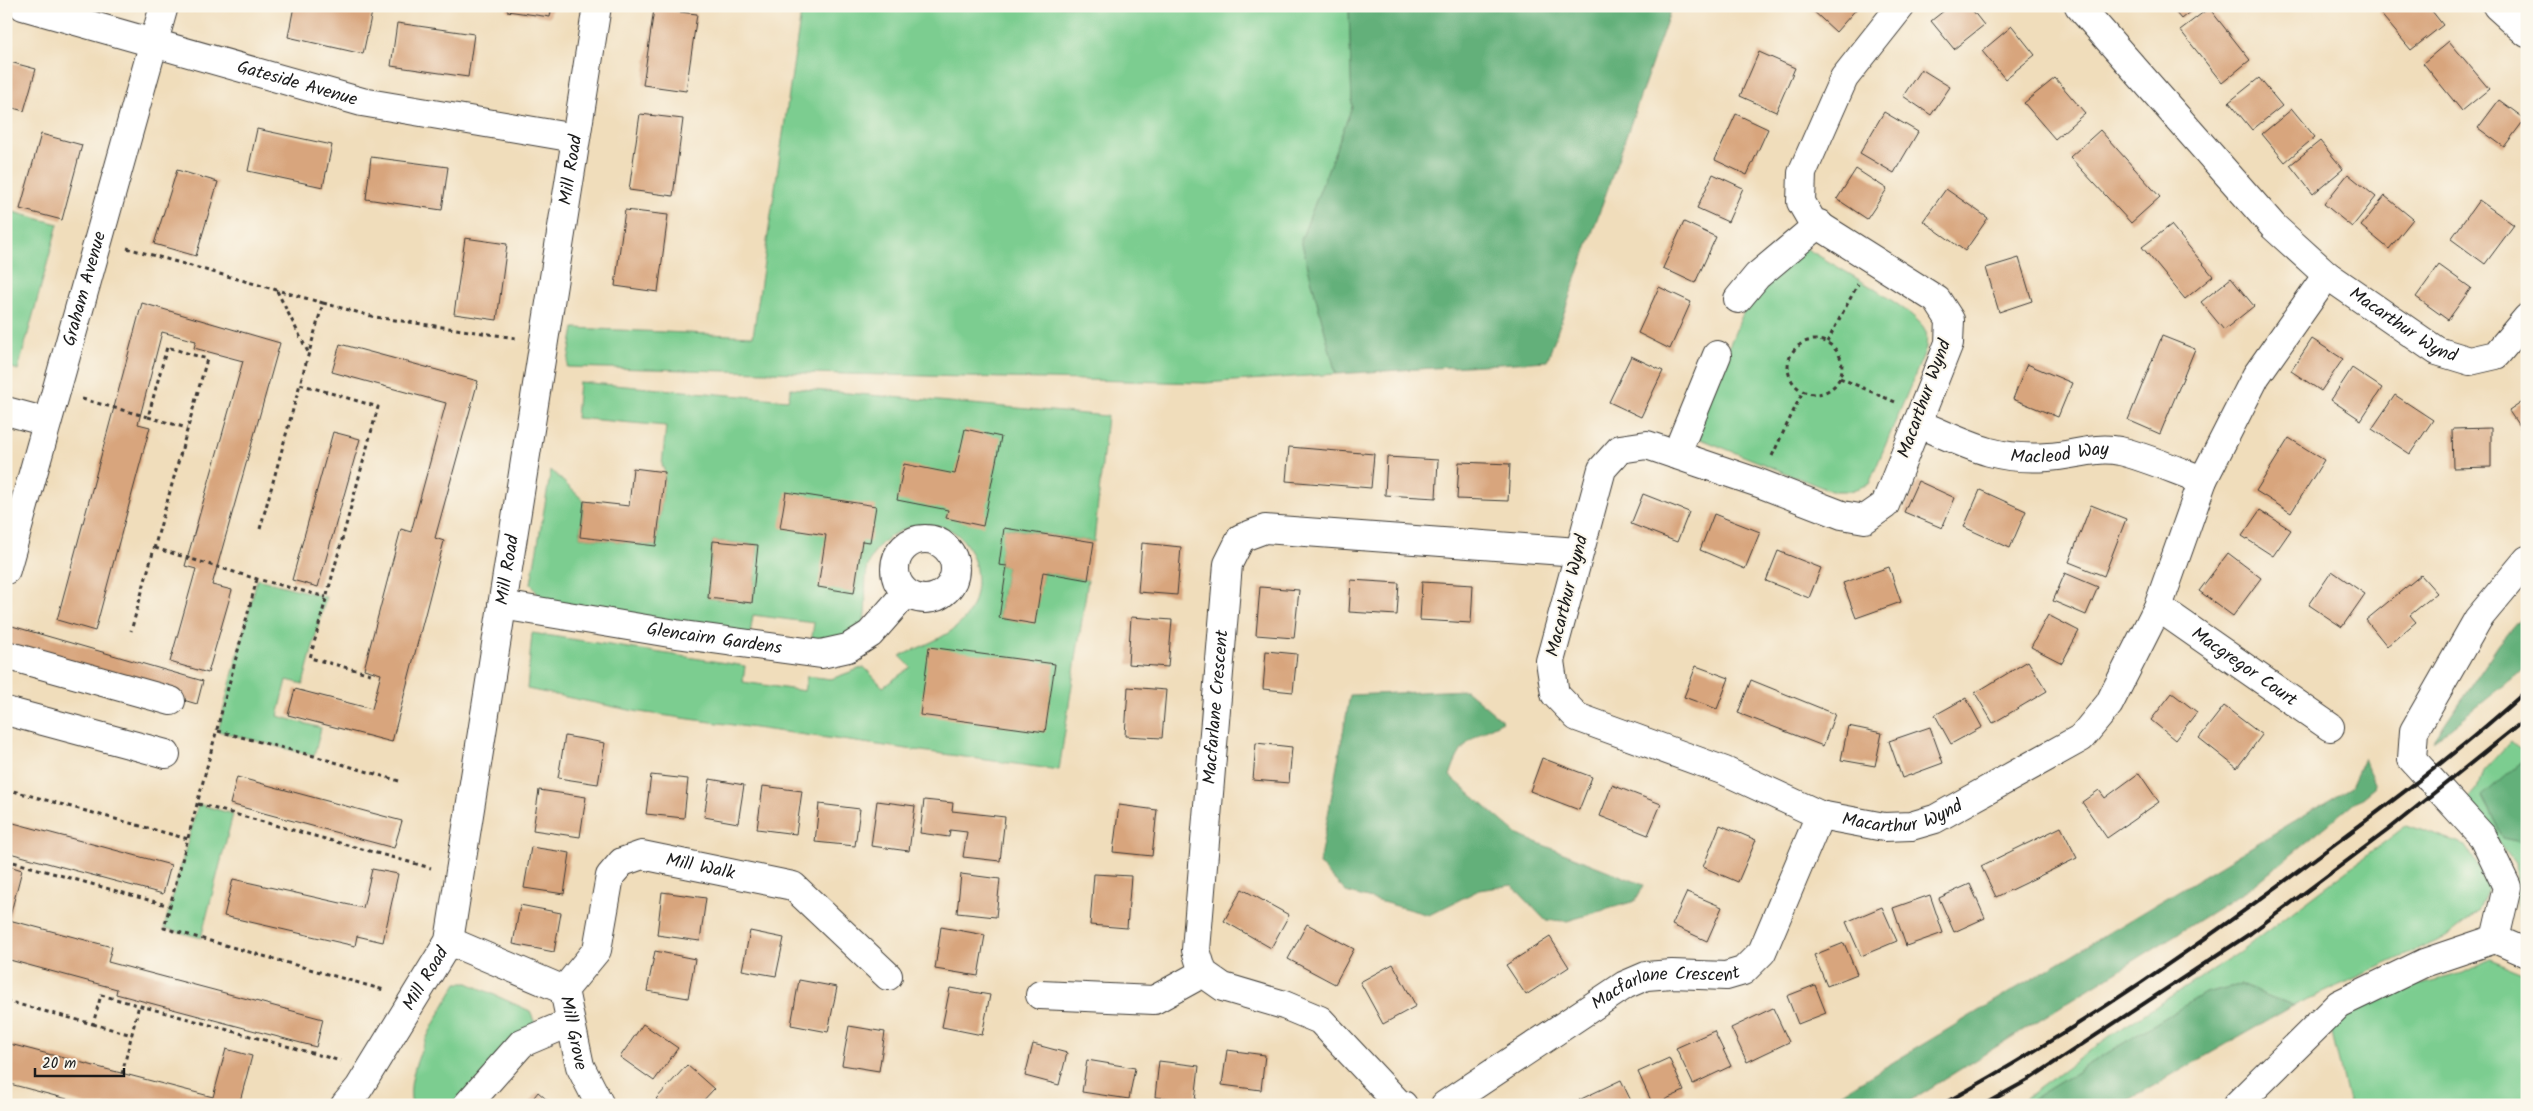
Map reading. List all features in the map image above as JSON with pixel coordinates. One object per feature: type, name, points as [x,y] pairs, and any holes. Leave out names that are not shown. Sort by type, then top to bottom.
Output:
[{"type":"street","name":"Gateside Avenue","points":[[23,6],[362,102],[575,138]]},
{"type":"street","name":"Graham Avenue","points":[[6,570],[164,6]]},
{"type":"street","name":"Mill Road","points":[[362,1092],[449,941],[597,6]]},
{"type":"street","name":"Macarthur Wynd","points":[[1901,6],[1844,78],[1802,173],[1801,202],[1812,221],[1872,257],[1937,300],[1950,320],[1949,343],[1885,505],[1865,519],[1842,516],[1759,483],[1647,445],[1620,449],[1602,468],[1550,662],[1555,694],[1577,717],[1725,771],[1820,815],[1884,827],[1912,826],[1935,819],[2081,738],[2109,704],[2158,607],[2203,480],[2256,376],[2328,275]]},
{"type":"street","name":"Macarthur Wynd","points":[[2079,6],[2274,227],[2328,275],[2437,351],[2470,361],[2496,355],[2527,318]]},
{"type":"street","points":[[2497,6],[2527,33]]},
{"type":"street","points":[[1738,299],[1757,276],[1819,224]]},
{"type":"street","points":[[1676,455],[1717,355]]},
{"type":"street","points":[[6,411],[47,422]]},
{"type":"street","name":"Macleod Way","points":[[1917,423],[1978,450],[2008,458],[2050,457],[2086,450],[2120,451],[2203,480]]},
{"type":"street","name":"Macfarlane Crescent","points":[[1203,973],[1196,950],[1228,564],[1241,538],[1265,529],[1578,552]]},
{"type":"street","points":[[2495,938],[2507,887],[2483,837],[2412,759],[2414,731],[2478,620],[2527,560]]},
{"type":"street","name":"Glencairn Gardens","points":[[502,605],[676,634],[821,654],[848,648],[870,634],[906,593]]},
{"type":"street","name":"Macgregor Court","points":[[2158,607],[2330,727]]},
{"type":"street","points":[[6,655],[171,701]]},
{"type":"street","points":[[6,711],[166,754]]},
{"type":"street","name":"Macfarlane Crescent","points":[[1445,1105],[1625,984],[1646,976],[1672,974],[1726,976],[1743,971],[1762,952],[1820,815]]},
{"type":"street","name":"Mill Walk","points":[[564,990],[598,950],[610,876],[622,862],[642,855],[793,886],[888,976]]},
{"type":"street","points":[[2237,1105],[2339,1004],[2424,963],[2495,938],[2527,953]]},
{"type":"street","name":"Mill Grove","points":[[449,941],[564,990],[569,1023],[580,1066],[600,1105]]},
{"type":"street","points":[[1040,995],[1154,1000],[1203,973],[1223,987],[1284,1005],[1320,1020],[1398,1103],[1403,1105]]},
{"type":"street","points":[[466,1105],[522,1043],[569,1023]]},
{"type":"path","points":[[98,240],[375,317],[544,342]]},
{"type":"path","points":[[1827,342],[1872,257]]},
{"type":"path","points":[[277,290],[308,354]]},
{"type":"path","points":[[260,529],[323,303]]},
{"type":"path","points":[[1818,340],[1827,342],[1836,348],[1841,358],[1843,368],[1840,378],[1828,391],[1811,394],[1803,391],[1790,378],[1789,359],[1800,344],[1818,340]]},
{"type":"path","points":[[131,631],[206,358],[167,348],[148,417]]},
{"type":"path","points":[[1840,378],[1900,404],[1917,423]]},
{"type":"path","points":[[300,384],[378,407],[310,658],[370,674]]},
{"type":"path","points":[[1759,483],[1803,391]]},
{"type":"path","points":[[56,392],[188,428]]},
{"type":"path","points":[[155,548],[257,579],[326,597]]},
{"type":"path","points":[[257,579],[164,928],[416,999]]},
{"type":"path","points":[[218,730],[398,781]]},
{"type":"path","points":[[6,789],[188,839]]},
{"type":"path","points":[[198,804],[459,875]]},
{"type":"path","points":[[6,860],[170,906]]},
{"type":"path","points":[[93,1024],[101,995],[139,1005],[362,1092]]},
{"type":"path","points":[[6,1001],[132,1035]]},
{"type":"path","points":[[122,1074],[139,1005]]},
{"type":"green space","points":[[802,6],[1349,6],[1352,107],[1301,240],[1336,374],[1205,383],[567,367],[574,328],[753,336]]},
{"type":"green space","points":[[1349,6],[1672,6],[1547,361],[1336,374],[1301,240],[1352,107]]},
{"type":"green space","points":[[6,210],[58,224],[18,370],[6,366]]},
{"type":"green space","points":[[1802,246],[1905,310],[1918,321],[1926,334],[1926,349],[1869,484],[1850,491],[1831,491],[1691,435],[1750,297]]},
{"type":"green space","points":[[579,382],[788,400],[791,388],[1107,416],[1094,542],[1005,528],[999,565],[1007,566],[999,618],[1034,623],[1043,572],[1088,580],[1059,770],[639,712],[527,689],[532,633],[745,666],[743,682],[804,691],[807,676],[831,679],[864,667],[883,687],[911,667],[900,656],[940,638],[961,623],[968,614],[976,591],[976,567],[967,545],[950,530],[930,525],[909,528],[899,532],[882,543],[873,554],[866,578],[863,625],[858,636],[811,644],[814,623],[753,615],[750,635],[546,601],[539,597],[531,583],[551,470],[584,501],[580,537],[656,546],[665,472],[662,465],[666,426],[576,418]],"holes":[[[713,541],[758,545],[752,603],[708,598]]]},
{"type":"green space","points":[[257,579],[326,597],[303,684],[287,680],[278,716],[321,728],[314,756],[218,731]]},
{"type":"green space","points":[[2527,612],[2527,667],[2433,742],[2499,644]]},
{"type":"green space","points":[[1466,690],[1503,721],[1483,731],[1463,748],[1450,776],[1518,835],[1644,885],[1635,901],[1567,921],[1545,920],[1512,885],[1479,890],[1429,915],[1346,892],[1319,864],[1350,695]]},
{"type":"green space","points":[[2510,742],[2527,753],[2527,757],[2482,797],[2503,838],[2527,843],[2527,936],[2519,930],[2515,863],[2466,802],[2477,789],[2483,771]]},
{"type":"green space","points":[[2527,757],[2527,843],[2503,838],[2482,796]]},
{"type":"green space","points":[[2364,758],[2375,786],[2252,887],[1903,1105],[1822,1105],[2351,787]]},
{"type":"green space","points":[[198,804],[233,814],[201,938],[164,928]]},
{"type":"green space","points":[[2407,825],[2466,846],[2489,885],[2478,912],[2446,937],[2293,1006],[2240,985],[2205,993],[2023,1105],[2016,1105],[2110,1036],[2237,954]]},
{"type":"green space","points":[[2490,959],[2527,974],[2527,1105],[2349,1105],[2330,1026],[2364,999],[2463,973]]},
{"type":"green space","points":[[457,983],[468,983],[530,1011],[540,1036],[460,1105],[412,1105],[413,1075],[418,1059],[433,1026]]},
{"type":"green space","points":[[2240,985],[2293,1006],[2120,1105],[2023,1105],[2205,993]]},
{"type":"building","points":[[294,6],[348,6],[372,12],[363,54],[288,37]]},
{"type":"building","points":[[508,6],[552,6],[550,17],[507,11]]},
{"type":"building","points":[[1812,6],[1859,6],[1836,32],[1810,8]]},
{"type":"building","points":[[1950,6],[1969,6],[1984,25],[1954,49],[1931,21]]},
{"type":"building","points":[[2170,6],[2197,6],[2181,19]]},
{"type":"building","points":[[2386,6],[2428,6],[2443,25],[2411,50],[2379,12]]},
{"type":"building","points":[[2209,8],[2250,60],[2222,83],[2180,30]]},
{"type":"building","points":[[654,9],[697,14],[686,91],[643,85]]},
{"type":"building","points":[[397,23],[474,34],[468,77],[391,66]]},
{"type":"building","points":[[2012,26],[2035,55],[2005,79],[1982,51]]},
{"type":"building","points":[[2449,41],[2489,89],[2462,111],[2423,63]]},
{"type":"building","points":[[1759,52],[1795,68],[1776,112],[1740,96]]},
{"type":"building","points":[[6,61],[36,69],[24,111],[6,106]]},
{"type":"building","points":[[1921,69],[1950,87],[1931,115],[1903,96]]},
{"type":"building","points":[[2055,78],[2085,113],[2055,139],[2024,103]]},
{"type":"building","points":[[2259,78],[2282,106],[2252,130],[2229,102]]},
{"type":"building","points":[[2499,100],[2525,119],[2504,147],[2478,128]]},
{"type":"building","points":[[2292,109],[2315,137],[2285,162],[2262,134]]},
{"type":"building","points":[[1884,112],[1918,132],[1894,173],[1860,153]]},
{"type":"building","points":[[640,114],[683,119],[673,196],[629,190]]},
{"type":"building","points":[[1736,114],[1768,129],[1747,175],[1715,160]]},
{"type":"building","points":[[257,129],[332,145],[323,187],[248,171]]},
{"type":"building","points":[[2100,130],[2160,197],[2131,223],[2070,157]]},
{"type":"building","points":[[41,134],[82,145],[62,220],[20,209]]},
{"type":"building","points":[[2320,141],[2343,169],[2313,194],[2290,165]]},
{"type":"building","points":[[371,157],[448,167],[442,210],[366,199]]},
{"type":"building","points":[[1856,169],[1887,189],[1867,219],[1837,199]]},
{"type":"building","points":[[177,170],[218,182],[196,256],[154,244]]},
{"type":"building","points":[[1713,174],[1743,188],[1728,222],[1697,208]]},
{"type":"building","points":[[2348,174],[2376,197],[2352,227],[2324,204]]},
{"type":"building","points":[[1946,189],[1988,218],[1965,251],[1923,221]]},
{"type":"building","points":[[2385,196],[2413,219],[2389,249],[2361,226]]},
{"type":"building","points":[[2479,200],[2514,225],[2485,264],[2451,239]]},
{"type":"building","points":[[625,210],[668,215],[658,292],[615,286]]},
{"type":"building","points":[[1684,222],[1716,237],[1695,283],[1663,268]]},
{"type":"building","points":[[2171,225],[2213,276],[2185,299],[2142,247]]},
{"type":"building","points":[[465,238],[507,244],[497,320],[454,314]]},
{"type":"building","points":[[2019,258],[2032,301],[1999,312],[1986,268]]},
{"type":"building","points":[[2439,265],[2471,288],[2448,320],[2416,297]]},
{"type":"building","points":[[2231,278],[2254,306],[2224,330],[2201,302]]},
{"type":"building","points":[[1659,287],[1691,302],[1670,349],[1638,333]]},
{"type":"building","points":[[142,303],[280,343],[212,585],[232,590],[208,673],[170,662],[196,569],[185,566],[243,361],[194,348],[196,341],[162,332],[138,424],[150,427],[95,631],[57,620]]},
{"type":"building","points":[[2162,336],[2195,349],[2160,434],[2128,420]]},
{"type":"building","points":[[2312,339],[2343,359],[2321,391],[2291,371]]},
{"type":"building","points":[[340,344],[478,381],[435,538],[444,541],[392,742],[288,715],[295,689],[372,709],[381,674],[364,669],[401,529],[411,532],[446,403],[332,372]]},
{"type":"building","points":[[1631,356],[1663,371],[1641,417],[1609,402]]},
{"type":"building","points":[[2027,364],[2072,383],[2058,417],[2013,399]]},
{"type":"building","points":[[2352,368],[2382,388],[2361,420],[2331,400]]},
{"type":"building","points":[[2395,395],[2433,420],[2410,454],[2372,429]]},
{"type":"building","points":[[2527,399],[2527,438],[2509,411]]},
{"type":"building","points":[[2491,428],[2491,467],[2453,468],[2452,429]]},
{"type":"building","points":[[965,429],[1001,437],[983,526],[946,518],[948,510],[897,500],[904,464],[955,474]]},
{"type":"building","points":[[333,432],[360,439],[318,587],[292,580]]},
{"type":"building","points":[[2289,438],[2324,460],[2291,513],[2256,491]]},
{"type":"building","points":[[1289,447],[1374,454],[1371,488],[1286,481]]},
{"type":"building","points":[[1387,457],[1438,460],[1436,498],[1385,495]]},
{"type":"building","points":[[1459,462],[1510,464],[1508,501],[1457,499]]},
{"type":"building","points":[[633,468],[665,472],[656,546],[580,537],[584,501],[629,506]]},
{"type":"building","points":[[1918,481],[1955,498],[1942,528],[1904,512]]},
{"type":"building","points":[[1980,490],[2026,511],[2010,548],[1964,527]]},
{"type":"building","points":[[786,492],[876,506],[870,542],[862,541],[854,593],[818,587],[826,535],[780,528]]},
{"type":"building","points":[[1643,494],[1689,512],[1677,542],[1631,524]]},
{"type":"building","points":[[2091,505],[2126,519],[2104,576],[2069,562]]},
{"type":"building","points":[[2260,510],[2291,530],[2273,556],[2242,536]]},
{"type":"building","points":[[1714,514],[1760,532],[1745,569],[1700,550]]},
{"type":"building","points":[[1004,528],[1094,542],[1088,580],[1043,572],[1035,624],[999,618],[1007,566],[999,565]]},
{"type":"building","points":[[713,541],[758,545],[752,603],[708,598]]},
{"type":"building","points":[[1142,543],[1181,547],[1177,595],[1138,592]]},
{"type":"building","points":[[1778,551],[1821,568],[1809,598],[1766,581]]},
{"type":"building","points":[[2228,553],[2261,578],[2233,616],[2199,591]]},
{"type":"building","points":[[1889,567],[1901,602],[1856,618],[1843,583]]},
{"type":"building","points":[[2332,571],[2365,594],[2342,627],[2309,605]]},
{"type":"building","points":[[2065,573],[2098,587],[2086,615],[2053,601]]},
{"type":"building","points":[[2421,575],[2437,593],[2410,615],[2416,622],[2387,646],[2366,620]]},
{"type":"building","points":[[1351,580],[1399,583],[1397,615],[1349,612]]},
{"type":"building","points":[[1422,582],[1473,585],[1471,623],[1420,620]]},
{"type":"building","points":[[1260,587],[1299,590],[1294,638],[1256,635]]},
{"type":"building","points":[[2048,615],[2079,631],[2062,663],[2031,647]]},
{"type":"building","points":[[1131,617],[1172,620],[1168,667],[1128,664]]},
{"type":"building","points":[[12,626],[203,681],[197,704],[6,648]]},
{"type":"building","points":[[929,647],[1055,664],[1045,732],[920,715]]},
{"type":"building","points":[[1266,651],[1297,654],[1293,692],[1263,689]]},
{"type":"building","points":[[2028,661],[2047,691],[1993,723],[1975,693]]},
{"type":"building","points":[[1696,666],[1729,678],[1717,709],[1684,697]]},
{"type":"building","points":[[1751,680],[1835,714],[1823,746],[1738,713]]},
{"type":"building","points":[[1128,687],[1166,690],[1162,738],[1125,736]]},
{"type":"building","points":[[2172,693],[2197,712],[2175,740],[2151,720]]},
{"type":"building","points":[[1966,698],[1982,727],[1951,744],[1935,715]]},
{"type":"building","points":[[2224,706],[2262,735],[2237,768],[2199,738]]},
{"type":"building","points":[[1848,726],[1882,733],[1875,766],[1841,760]]},
{"type":"building","points":[[1930,727],[1943,763],[1902,778],[1889,741]]},
{"type":"building","points":[[565,736],[605,743],[598,784],[558,778]]},
{"type":"building","points":[[1256,743],[1292,747],[1289,783],[1253,780]]},
{"type":"building","points":[[1542,758],[1592,777],[1579,810],[1530,791]]},
{"type":"building","points":[[2139,773],[2159,802],[2107,838],[2082,802],[2099,790],[2105,798]]},
{"type":"building","points":[[651,775],[688,779],[684,818],[646,814]]},
{"type":"building","points":[[237,777],[402,821],[394,848],[230,804]]},
{"type":"building","points":[[710,779],[744,785],[738,823],[704,817]]},
{"type":"building","points":[[1612,785],[1661,804],[1648,835],[1600,816]]},
{"type":"building","points":[[763,786],[802,791],[796,834],[757,829]]},
{"type":"building","points":[[539,790],[586,797],[580,837],[533,830]]},
{"type":"building","points":[[924,800],[953,803],[952,811],[1005,817],[1000,861],[963,857],[967,832],[950,830],[949,837],[920,833]]},
{"type":"building","points":[[877,801],[915,806],[909,851],[871,846]]},
{"type":"building","points":[[819,804],[860,809],[855,846],[815,842]]},
{"type":"building","points":[[1119,805],[1157,810],[1152,856],[1113,852]]},
{"type":"building","points":[[6,821],[171,865],[163,894],[6,852]]},
{"type":"building","points":[[1720,825],[1756,840],[1738,882],[1703,867]]},
{"type":"building","points":[[2061,827],[2077,858],[1996,897],[1981,866]]},
{"type":"building","points":[[531,847],[570,853],[564,894],[524,888]]},
{"type":"building","points":[[6,865],[22,870],[9,920],[112,947],[108,962],[323,1019],[316,1047],[116,994],[117,989],[6,959]]},
{"type":"building","points":[[372,869],[398,874],[383,942],[357,936],[355,946],[224,916],[233,879],[363,908]]},
{"type":"building","points":[[961,874],[1000,879],[996,917],[957,913]]},
{"type":"building","points":[[1094,874],[1131,876],[1127,928],[1090,925]]},
{"type":"building","points":[[1970,884],[1985,918],[1954,932],[1939,898]]},
{"type":"building","points":[[1242,889],[1289,915],[1271,948],[1224,921]]},
{"type":"building","points":[[662,892],[706,898],[700,941],[657,935]]},
{"type":"building","points":[[1687,892],[1722,907],[1707,941],[1672,925]]},
{"type":"building","points":[[1930,895],[1943,933],[1906,946],[1893,908]]},
{"type":"building","points":[[520,905],[561,913],[554,952],[513,944]]},
{"type":"building","points":[[1882,907],[1897,941],[1861,956],[1846,922]]},
{"type":"building","points":[[1307,924],[1354,949],[1335,984],[1288,959]]},
{"type":"building","points":[[941,927],[985,935],[978,976],[935,969]]},
{"type":"building","points":[[750,931],[784,938],[776,976],[742,970]]},
{"type":"building","points":[[1550,937],[1569,967],[1526,995],[1506,965]]},
{"type":"building","points":[[1844,943],[1857,974],[1827,986],[1814,955]]},
{"type":"building","points":[[655,951],[695,959],[688,998],[647,991]]},
{"type":"building","points":[[1393,964],[1416,1006],[1383,1024],[1360,982]]},
{"type":"building","points":[[799,980],[837,987],[828,1032],[791,1025]]},
{"type":"building","points":[[1815,985],[1826,1013],[1798,1024],[1787,996]]},
{"type":"building","points":[[950,988],[990,995],[982,1035],[942,1027]]},
{"type":"building","points":[[1773,1008],[1789,1042],[1747,1062],[1731,1028]]},
{"type":"building","points":[[643,1024],[678,1048],[654,1081],[620,1057]]},
{"type":"building","points":[[849,1026],[885,1032],[879,1071],[842,1065]]},
{"type":"building","points":[[1714,1031],[1731,1066],[1693,1084],[1676,1048]]},
{"type":"building","points":[[6,1043],[213,1097],[226,1049],[252,1056],[239,1105],[90,1105],[6,1083]]},
{"type":"building","points":[[1033,1044],[1067,1053],[1059,1085],[1025,1076]]},
{"type":"building","points":[[1227,1050],[1265,1055],[1261,1090],[1222,1085]]},
{"type":"building","points":[[1669,1058],[1684,1091],[1653,1105],[1638,1072]]},
{"type":"building","points":[[1087,1060],[1135,1068],[1129,1099],[1082,1092]]},
{"type":"building","points":[[1159,1061],[1199,1066],[1195,1101],[1155,1097]]},
{"type":"building","points":[[687,1065],[714,1089],[699,1105],[663,1105],[656,1099]]},
{"type":"building","points":[[1621,1080],[1633,1105],[1582,1105],[1579,1100]]},
{"type":"building","points":[[538,1092],[553,1105],[528,1105]]},
{"type":"railway","points":[[1941,1105],[2092,1015],[2237,916],[2431,771],[2527,690]]},
{"type":"railway","points":[[1983,1105],[2028,1080],[2251,933],[2388,830],[2527,718]]}]
